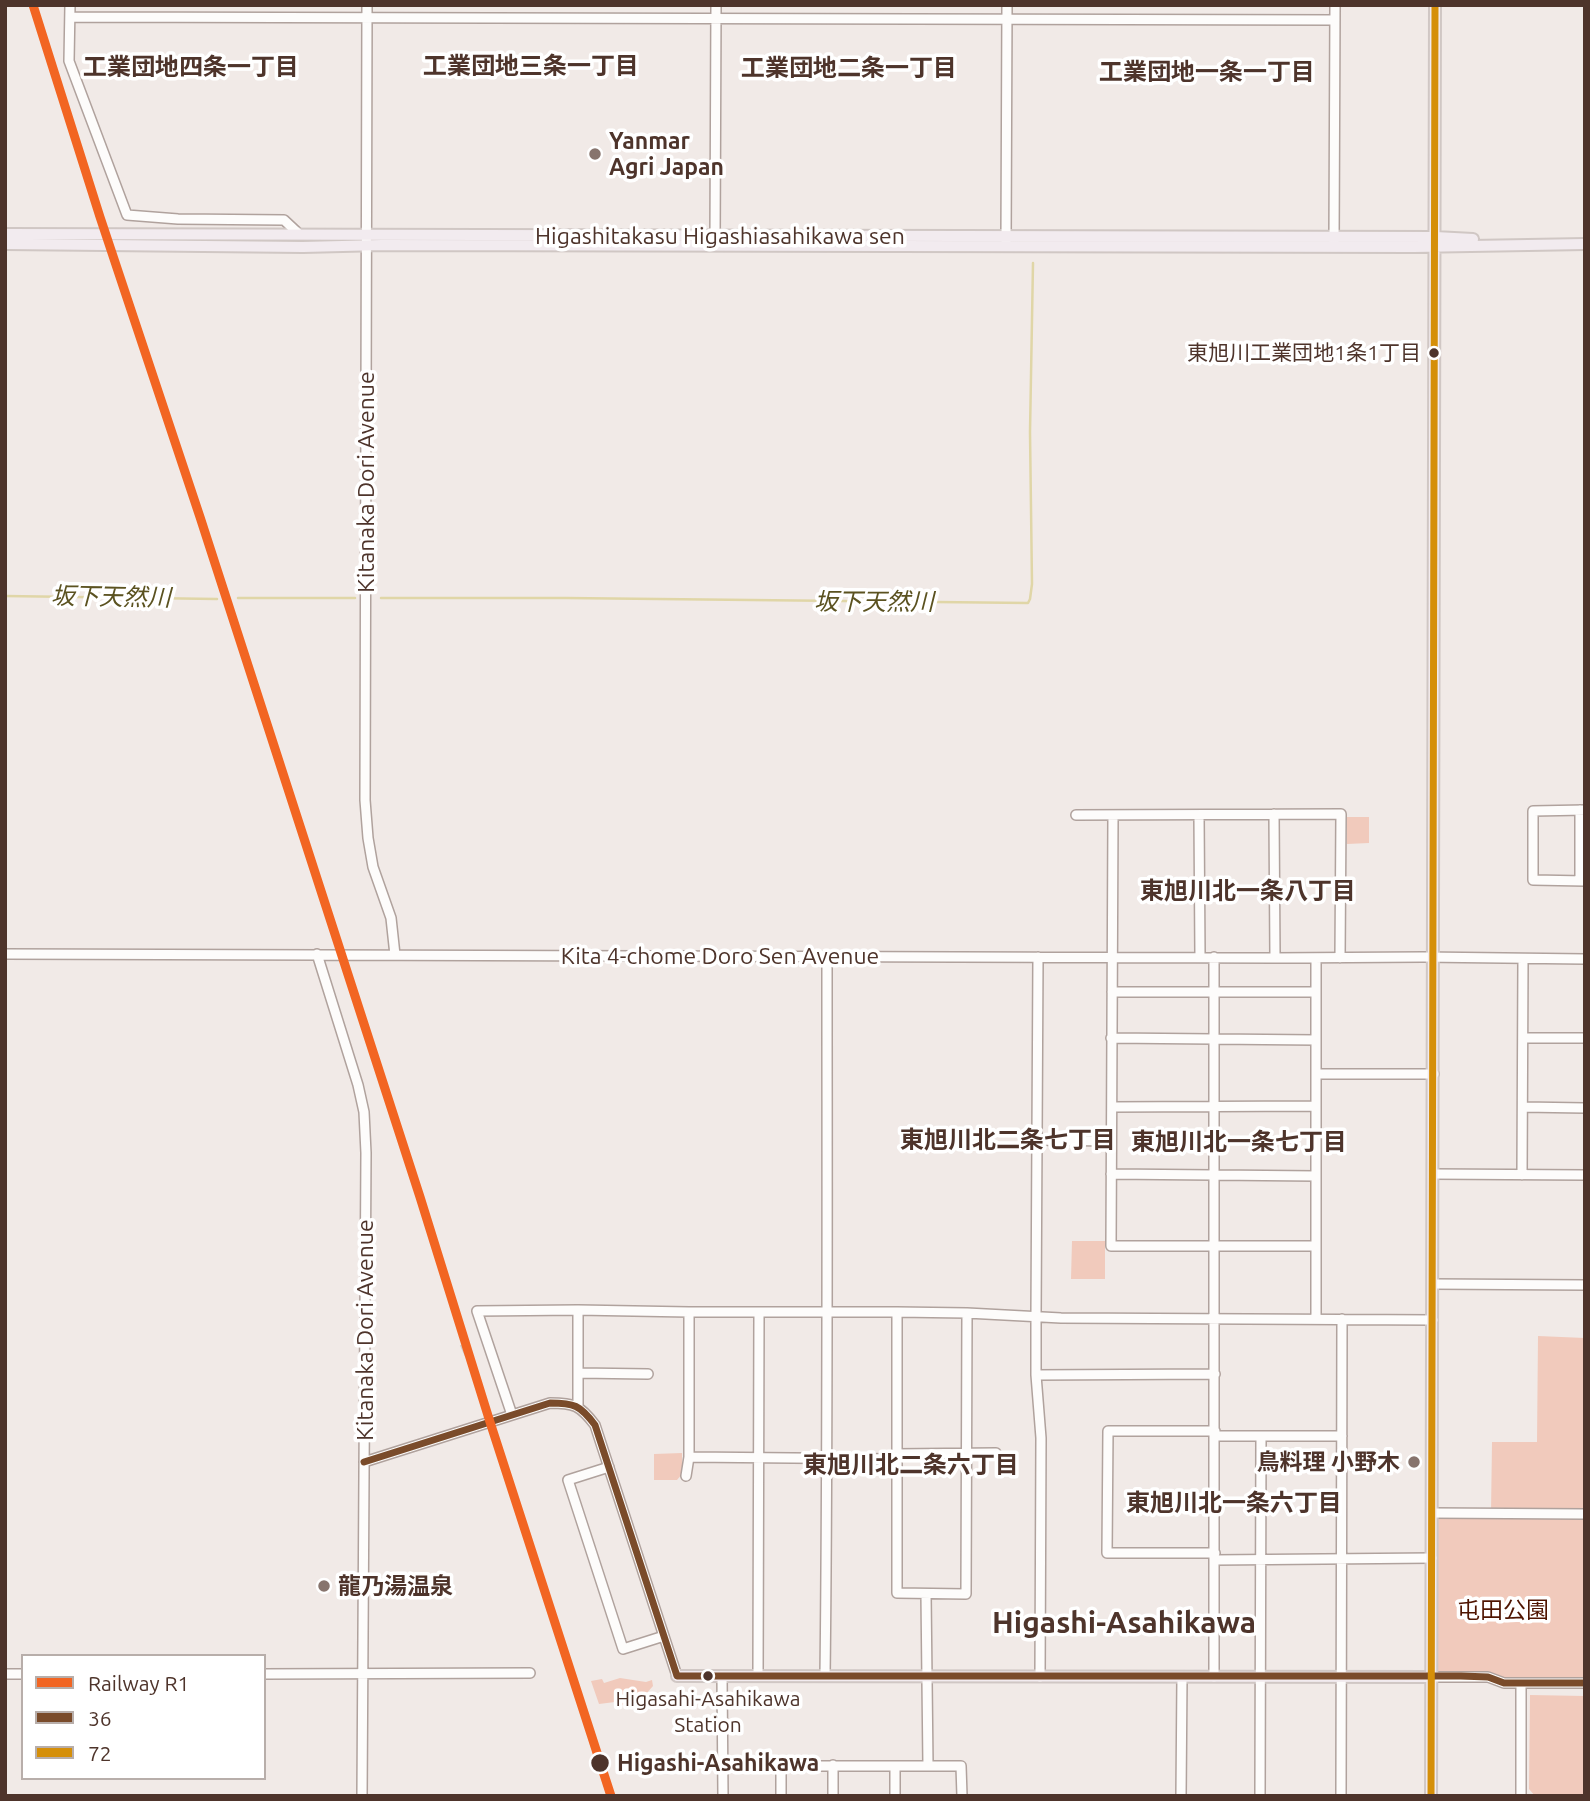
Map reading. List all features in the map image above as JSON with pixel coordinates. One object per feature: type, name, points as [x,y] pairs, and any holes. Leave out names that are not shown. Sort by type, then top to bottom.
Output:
[{"type":"main road","points":[[1431,1796],[1435,5]]},
{"type":"main road","name":"Higashitakasu Higashiasahikawa sen","points":[[5,234],[99,240]]},
{"type":"main road","name":"Higashitakasu Higashiasahikawa sen","points":[[5,244],[299,234],[366,240],[1585,244]]},
{"type":"main road","name":"Higashitakasu Higashiasahikawa sen","points":[[114,239],[303,247],[366,240]]},
{"type":"main road","points":[[677,1676],[1432,1677]]},
{"type":"street","points":[[70,5],[69,61],[127,215],[178,219],[284,220],[299,234]]},
{"type":"street","name":"Kitanaka Dori Avenue","points":[[367,5],[365,800],[373,867],[391,918],[395,955]]},
{"type":"street","points":[[715,241],[716,5]]},
{"type":"street","points":[[1006,241],[1007,5]]},
{"type":"street","points":[[1334,242],[1335,5]]},
{"type":"street","points":[[70,17],[1335,20]]},
{"type":"street","points":[[1582,810],[1582,881],[1533,880],[1533,811],[1582,810]]},
{"type":"street","points":[[1274,814],[1275,958]]},
{"type":"street","points":[[1076,815],[1341,814],[1340,958]]},
{"type":"street","points":[[1114,815],[1111,1246],[1316,1246]]},
{"type":"street","points":[[1199,815],[1200,957]]},
{"type":"street","name":"Kita 4-chome Doro Sen Avenue","points":[[5,954],[1585,959]]},
{"type":"street","name":"Kitanaka Dori Avenue","points":[[317,954],[364,1112],[366,1153],[362,1796]]},
{"type":"street","points":[[825,1676],[828,957]]},
{"type":"street","points":[[1038,957],[1036,1375],[1041,1438],[1040,1677]]},
{"type":"street","points":[[1214,957],[1214,1677]]},
{"type":"street","points":[[1316,958],[1316,1319]]},
{"type":"street","points":[[1522,1175],[1523,959]]},
{"type":"street","points":[[1112,992],[1316,992]]},
{"type":"street","points":[[1111,1038],[1316,1040]]},
{"type":"street","points":[[1523,1038],[1585,1038]]},
{"type":"street","points":[[1316,1074],[1434,1074]]},
{"type":"street","points":[[1112,1107],[1316,1106]]},
{"type":"street","points":[[1523,1107],[1585,1108]]},
{"type":"street","points":[[1037,1140],[1111,1141]]},
{"type":"street","points":[[1111,1174],[1316,1176]]},
{"type":"street","points":[[1433,1174],[1585,1175]]},
{"type":"street","points":[[1433,1284],[1585,1285]]},
{"type":"street","points":[[578,1310],[578,1406]]},
{"type":"street","points":[[512,1415],[477,1311],[897,1312],[1061,1318],[1433,1320]]},
{"type":"street","points":[[686,1476],[689,1457],[689,1312]]},
{"type":"street","points":[[758,1676],[759,1312]]},
{"type":"street","points":[[897,1312],[897,1593],[926,1594],[966,1594],[967,1313]]},
{"type":"street","points":[[1341,1796],[1342,1319]]},
{"type":"street","points":[[579,1373],[648,1374]]},
{"type":"street","points":[[1036,1375],[1215,1374]]},
{"type":"street","points":[[364,1462],[550,1403],[578,1406],[595,1425],[677,1676]]},
{"type":"street","points":[[1342,1436],[1108,1431],[1107,1552],[1260,1560],[1432,1558]]},
{"type":"street","points":[[1260,1796],[1261,1436]]},
{"type":"street","points":[[689,1457],[828,1458],[996,1454]]},
{"type":"street","points":[[609,1467],[568,1480],[623,1649],[664,1636]]},
{"type":"street","points":[[1432,1513],[1585,1514]]},
{"type":"street","points":[[926,1594],[928,1766]]},
{"type":"street","points":[[266,1674],[530,1673]]},
{"type":"street","points":[[722,1676],[723,1796]]},
{"type":"street","points":[[1181,1796],[1182,1677]]},
{"type":"street","points":[[1432,1677],[1488,1677],[1504,1683],[1521,1684],[1585,1683]]},
{"type":"street","points":[[1521,1684],[1521,1796]]},
{"type":"street","points":[[780,1765],[780,1796]]},
{"type":"street","points":[[833,1765],[833,1796]]},
{"type":"street","points":[[722,1766],[961,1766],[962,1796]]},
{"type":"street","points":[[895,1766],[895,1796]]},
{"type":"green space","points":[[1347,817],[1369,817],[1369,843],[1347,844]]},
{"type":"green space","points":[[1072,1241],[1105,1241],[1105,1279],[1071,1279]]},
{"type":"green space","name":"屯田公園","points":[[1538,1336],[1585,1338],[1585,1683],[1504,1683],[1488,1677],[1432,1677],[1432,1513],[1491,1513],[1492,1442],[1537,1442]]},
{"type":"green space","points":[[682,1453],[682,1474],[677,1480],[654,1480],[654,1454]]},
{"type":"green space","points":[[620,1678],[646,1682],[652,1680],[653,1686],[645,1695],[620,1706],[615,1702],[599,1704],[591,1681],[602,1679],[604,1683]]},
{"type":"green space","points":[[1530,1695],[1585,1696],[1585,1796],[1535,1796],[1529,1789]]},
{"type":"waterway","name":"坂下天然川","points":[[381,598],[1028,603],[1032,584],[1030,432],[1033,263]]},
{"type":"waterway","name":"坂下天然川","points":[[5,596],[217,599]]},
{"type":"waterway","name":"坂下天然川","points":[[238,598],[355,598]]},
{"type":"railway","points":[[461,1345],[476,1377]]},
{"type":"rail line","name":"R1","points":[[33,5],[420,1197],[611,1796]]},
{"type":"transit line","name":"72","points":[[1431,1796],[1435,5]]},
{"type":"transit line","name":"36","points":[[364,1462],[550,1403],[571,1405],[580,1409],[595,1425],[677,1676],[1461,1676],[1488,1677],[1504,1683],[1585,1683]]},
{"type":"place","name":"Yanmar Agri Japan","points":[[595,154]]},
{"type":"place","name":"東旭川工業団地1条1丁目","points":[[1434,353]]},
{"type":"place","name":"鳥料理 小野木","points":[[1414,1462]]},
{"type":"place","name":"龍乃湯温泉","points":[[324,1586]]},
{"type":"place","name":"Higasahi-Asahikawa Station","points":[[708,1676]]},
{"type":"place","name":"Higashi-Asahikawa","points":[[600,1763]]},
{"type":"district","name":"工業団地三条一丁目","points":[[531,66]]},
{"type":"district","name":"工業団地四条一丁目","points":[[191,67]]},
{"type":"district","name":"工業団地二条一丁目","points":[[849,68]]},
{"type":"district","name":"工業団地一条一丁目","points":[[1207,72]]},
{"type":"district","name":"東旭川北一条八丁目","points":[[1248,891]]},
{"type":"district","name":"東旭川北二条七丁目","points":[[1008,1140]]},
{"type":"district","name":"東旭川北一条七丁目","points":[[1239,1142]]},
{"type":"district","name":"東旭川北二条六丁目","points":[[911,1465]]},
{"type":"district","name":"東旭川北一条六丁目","points":[[1234,1503]]},
{"type":"district","name":"Higashi-Asahikawa","points":[[1124,1623]]}]
